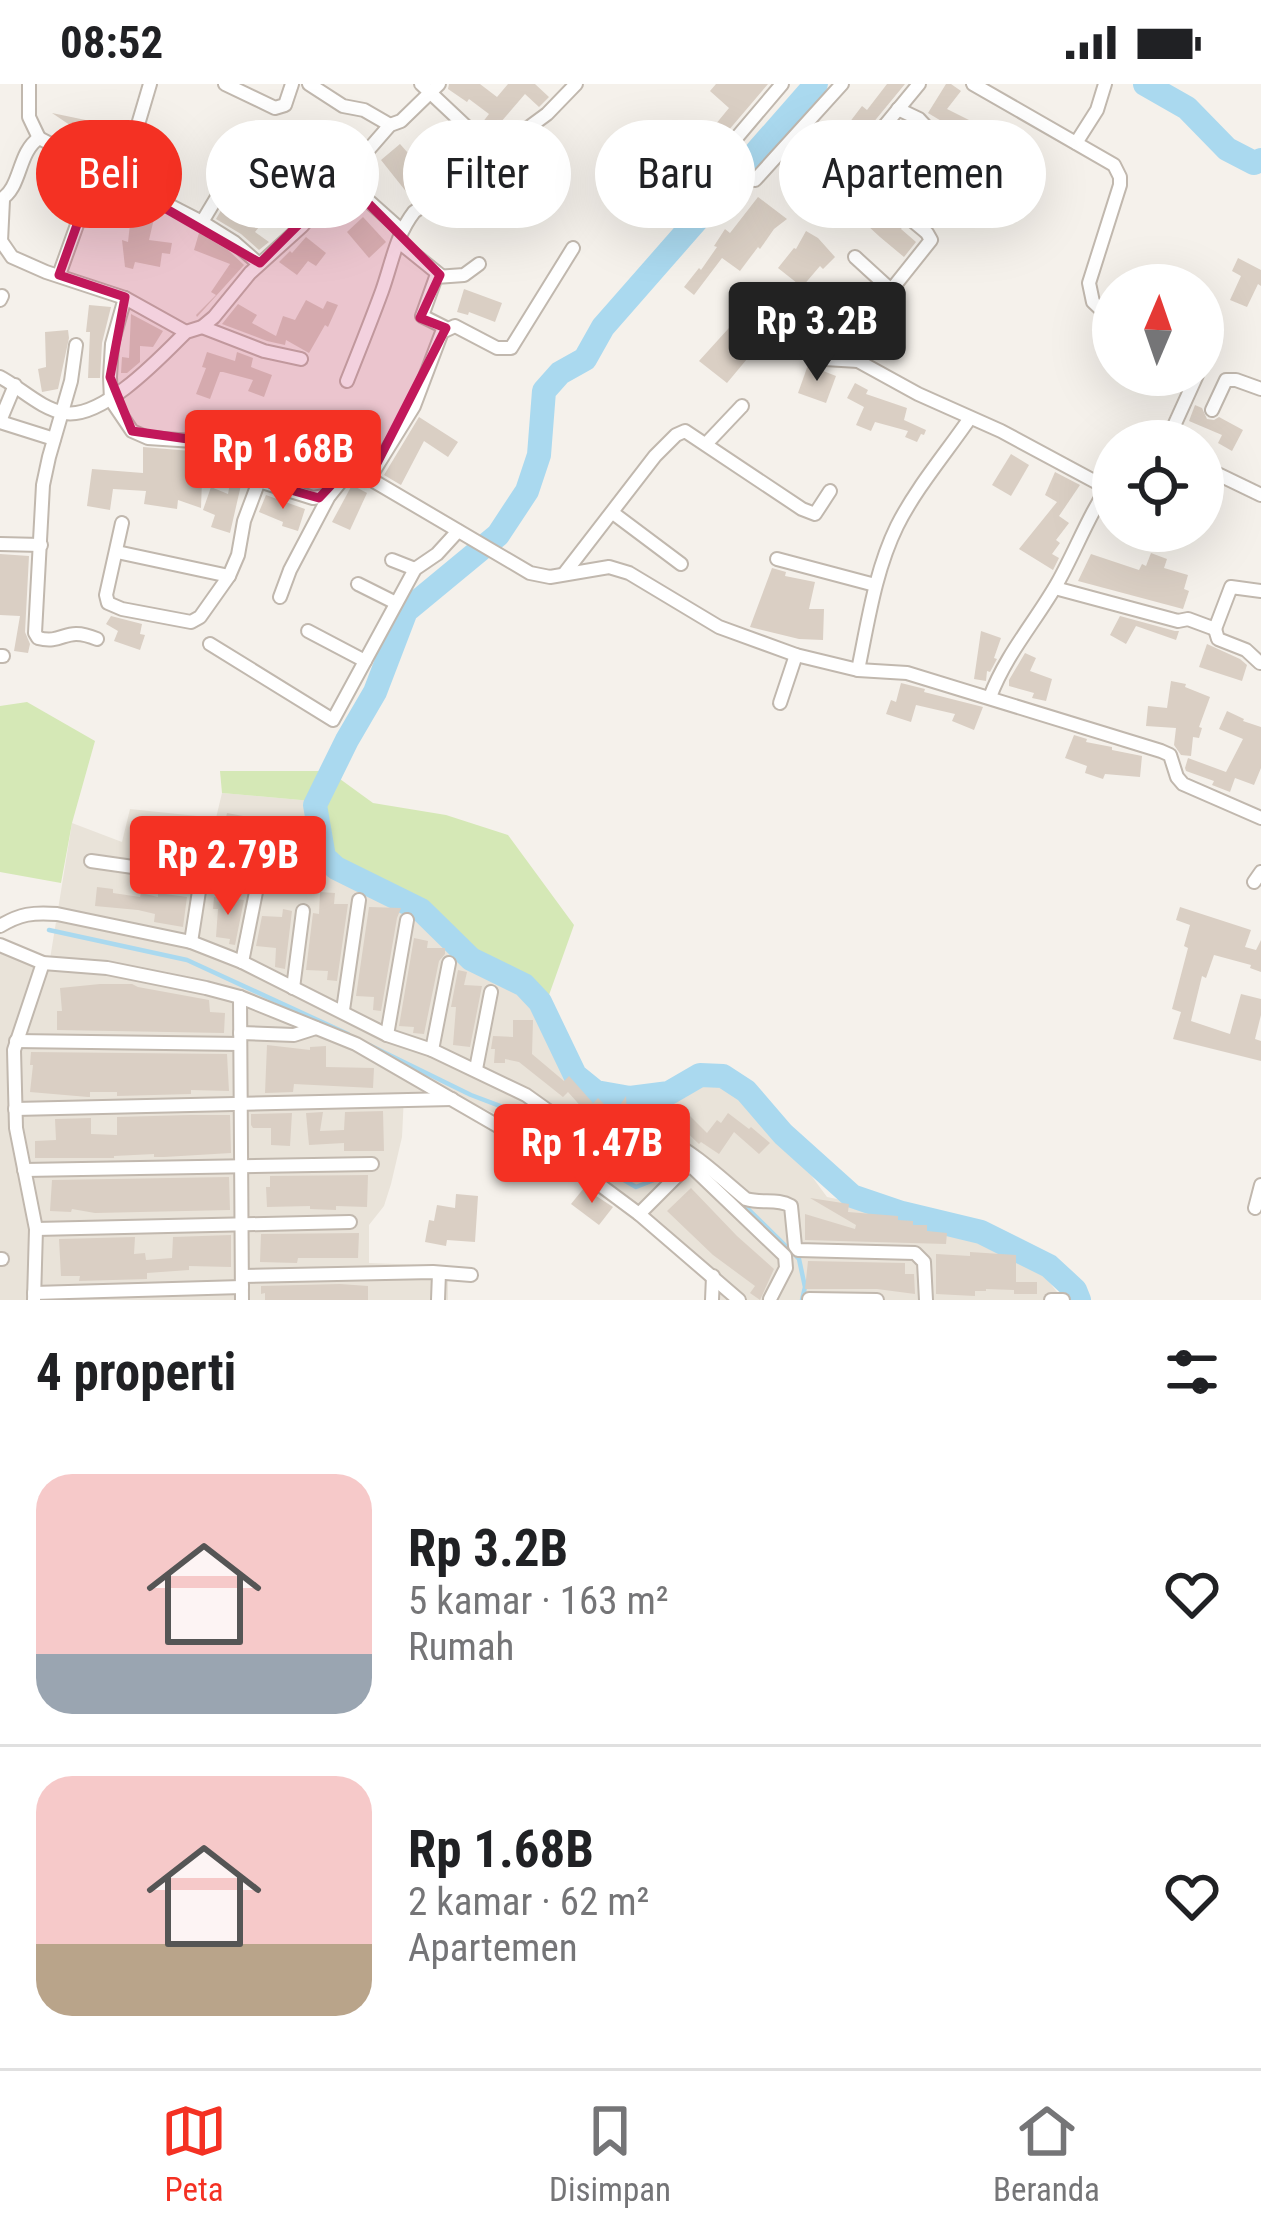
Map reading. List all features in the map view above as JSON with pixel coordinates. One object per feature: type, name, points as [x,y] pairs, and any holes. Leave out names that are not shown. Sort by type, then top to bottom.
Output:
[{"type":"street","points":[[29,84],[29,117],[36,132]]},
{"type":"street","points":[[139,120],[150,84]]},
{"type":"street","points":[[225,84],[274,108],[282,108],[292,84]]},
{"type":"street","points":[[308,84],[343,106],[364,110],[390,125]]},
{"type":"street","points":[[347,381],[399,236],[414,212],[547,114],[576,84]]},
{"type":"street","points":[[751,120],[782,84]]},
{"type":"street","points":[[755,180],[842,84]]},
{"type":"street","points":[[889,120],[919,84]]},
{"type":"street","points":[[973,84],[1114,165],[1120,185],[1095,264]]},
{"type":"street","points":[[379,138],[430,87],[461,120]]},
{"type":"street","points":[[1076,143],[1097,110],[1100,87]]},
{"type":"street","points":[[898,109],[919,120]]},
{"type":"street","points":[[36,139],[26,151],[10,194],[2,200],[4,248],[24,264],[125,298],[186,332]]},
{"type":"street","points":[[182,212],[234,242],[259,264]]},
{"type":"street","points":[[202,222],[206,215]]},
{"type":"street","points":[[379,215],[440,275]]},
{"type":"street","points":[[59,275],[76,228]]},
{"type":"street","points":[[0,376],[62,412],[82,412],[111,400],[186,332],[202,327],[259,264],[300,228]]},
{"type":"street","points":[[858,361],[872,317],[931,240],[921,228]]},
{"type":"street","points":[[479,264],[464,274],[440,275],[434,280],[422,316],[446,328],[455,326],[497,348],[512,348],[573,248]]},
{"type":"street","points":[[855,257],[891,290]]},
{"type":"street","points":[[125,298],[112,344],[111,400],[124,422],[140,436],[209,442],[259,481],[313,498],[330,495]]},
{"type":"street","points":[[202,327],[264,351],[301,359]]},
{"type":"street","points":[[370,477],[414,406],[446,328]]},
{"type":"street","points":[[76,345],[44,485],[36,636],[53,640],[74,632],[98,639]]},
{"type":"street","points":[[825,359],[858,361],[1092,476]]},
{"type":"street","points":[[1212,410],[1226,380],[1261,389]]},
{"type":"street","points":[[15,385],[0,421],[54,439]]},
{"type":"street","points":[[706,444],[742,406]]},
{"type":"street","points":[[858,670],[875,585],[902,517],[970,418]]},
{"type":"street","points":[[563,575],[655,456],[685,431],[786,500],[815,514],[830,491]]},
{"type":"street","points":[[280,597],[330,495],[356,472],[530,573],[550,577],[609,567],[719,627],[796,655],[858,670],[907,673],[1161,751],[1169,755],[1183,784],[1261,818]]},
{"type":"street","points":[[1224,477],[1261,495]]},
{"type":"street","points":[[122,523],[108,603],[191,622],[200,617],[229,576],[259,481]]},
{"type":"street","points":[[613,513],[681,564]]},
{"type":"street","points":[[990,697],[1002,667],[1055,588],[1092,518]]},
{"type":"street","points":[[210,644],[333,720],[415,569],[458,531]]},
{"type":"street","points":[[0,544],[41,544]]},
{"type":"street","points":[[117,552],[229,576]]},
{"type":"street","points":[[777,559],[875,585]]},
{"type":"street","points":[[392,560],[415,569]]},
{"type":"street","points":[[358,584],[396,603]]},
{"type":"street","points":[[1260,662],[1246,650],[1218,639],[1216,628],[1231,587],[1261,592]]},
{"type":"street","points":[[1055,588],[1216,628]]},
{"type":"street","points":[[308,632],[365,661]]},
{"type":"street","points":[[780,703],[796,655]]},
{"type":"street","points":[[191,942],[208,834]]},
{"type":"street","points":[[242,962],[265,847]]},
{"type":"street","points":[[92,861],[203,877]]},
{"type":"street","points":[[343,1010],[359,900]]},
{"type":"street","points":[[292,988],[303,911]]},
{"type":"street","points":[[0,926],[18,915],[57,914],[191,942],[242,962],[387,1035],[432,1050],[526,1095],[603,1146],[673,1142],[746,1199],[788,1204],[798,1250],[915,1253],[922,1257],[926,1300]]},
{"type":"street","points":[[387,1035],[407,920]]},
{"type":"street","points":[[0,945],[43,963],[107,968],[240,997],[356,1043],[600,1185],[740,1300]]},
{"type":"street","points":[[43,963],[16,1041],[18,1144],[36,1228],[34,1296],[471,1275]]},
{"type":"street","points":[[432,1050],[448,963]]},
{"type":"street","points":[[476,1070],[491,992]]},
{"type":"street","points":[[240,997],[242,1288]]},
{"type":"street","points":[[16,1041],[240,1038],[294,1035],[317,1028]]},
{"type":"street","points":[[15,1109],[453,1099]]},
{"type":"street","points":[[24,1170],[372,1164]]},
{"type":"street","points":[[639,1214],[685,1168],[692,1167],[784,1256],[786,1268],[770,1300]]},
{"type":"street","points":[[1255,1208],[1261,1184]]},
{"type":"street","points":[[36,1228],[350,1222]]},
{"type":"street","points":[[438,1300],[439,1273]]},
{"type":"street","points":[[712,1300],[713,1276]]},
{"type":"street","points":[[808,1299],[877,1300]]},
{"type":"highlighted area","points":[[97,169],[260,263],[344,179],[440,275],[420,318],[446,328],[370,477],[349,466],[319,498],[259,481],[209,442],[132,431],[110,377],[125,297],[59,275]]},
{"type":"shaded area","points":[[222,793],[313,801],[314,841],[344,871],[406,901],[476,965],[526,980],[572,1068],[604,1097],[725,1084],[783,1137],[827,1197],[905,1213],[946,1213],[957,1227],[991,1244],[1025,1251],[1057,1292],[1056,1300],[715,1300],[713,1272],[614,1187],[539,1132],[456,1097],[404,1096],[402,1137],[391,1184],[384,1206],[369,1225],[369,1263],[448,1266],[448,1300],[0,1300],[0,946],[50,959],[72,823],[122,842],[130,809],[216,818]]},
{"type":"green space","points":[[27,702],[95,741],[61,883],[0,872],[0,706]]},
{"type":"green space","points":[[220,771],[329,771],[373,803],[446,815],[508,835],[574,925],[544,1009],[526,980],[476,965],[406,901],[344,871],[314,841],[312,801],[222,793]]},
{"type":"building","points":[[449,84],[480,84],[497,97],[508,84],[535,84],[549,97],[539,107],[525,94],[503,120],[484,120],[489,114],[448,89]]},
{"type":"building","points":[[716,84],[768,84],[737,120],[719,120],[729,108],[710,91]]},
{"type":"building","points":[[887,84],[905,84],[875,120],[851,120],[862,106],[867,110]]},
{"type":"building","points":[[946,84],[951,84],[961,91],[947,109],[969,120],[940,120],[928,113]]},
{"type":"building","points":[[400,144],[403,147],[403,188],[381,160]]},
{"type":"building","points":[[758,197],[779,213],[779,225],[740,271],[722,258],[694,295],[684,287],[701,270],[725,229],[730,233],[734,228],[755,228]]},
{"type":"building","points":[[130,228],[152,228],[149,240],[172,243],[170,254],[162,253],[160,267],[135,262],[133,269],[125,267],[122,240],[128,242]]},
{"type":"building","points":[[231,228],[258,228],[255,232],[269,242],[259,250]]},
{"type":"building","points":[[373,228],[386,242],[369,258],[347,232]]},
{"type":"building","points":[[870,228],[902,228],[916,242],[904,257]]},
{"type":"building","points":[[806,231],[835,257],[802,287],[778,268]]},
{"type":"building","points":[[199,233],[244,265],[197,317],[216,295],[211,292],[230,264],[194,250]]},
{"type":"building","points":[[306,237],[326,253],[316,266],[308,261],[297,275],[279,262]]},
{"type":"building","points":[[1238,258],[1261,270],[1261,286],[1258,284],[1247,307],[1230,300],[1241,276],[1232,271]]},
{"type":"building","points":[[762,288],[786,307],[772,327],[758,316],[741,334],[757,347],[727,383],[699,361]]},
{"type":"building","points":[[464,289],[502,303],[495,322],[457,312]]},
{"type":"building","points":[[306,300],[323,309],[327,301],[338,305],[309,353],[286,340],[285,345],[267,341],[222,324],[238,304],[257,315],[252,323],[276,336],[283,316],[295,320]]},
{"type":"building","points":[[89,305],[111,307],[100,378],[88,378]]},
{"type":"building","points":[[131,314],[163,331],[153,347],[140,346],[140,362],[121,373],[122,357],[129,358]]},
{"type":"building","points":[[68,330],[58,389],[42,392],[38,369],[46,367],[45,332]]},
{"type":"building","points":[[207,352],[235,361],[237,352],[253,358],[251,367],[272,375],[264,397],[248,391],[253,380],[223,372],[210,399],[196,394]]},
{"type":"building","points":[[808,365],[836,376],[826,403],[798,393]]},
{"type":"building","points":[[855,383],[868,390],[866,394],[907,408],[904,420],[926,430],[924,435],[917,442],[905,437],[908,431],[875,422],[871,431],[856,425],[864,407],[847,398]]},
{"type":"building","points":[[1195,405],[1214,420],[1189,420]]},
{"type":"building","points":[[419,417],[458,442],[448,457],[424,441],[401,485],[384,475]]},
{"type":"building","points":[[1219,417],[1243,430],[1232,451],[1224,446],[1224,420],[1214,420]]},
{"type":"building","points":[[219,421],[253,432],[258,423],[273,430],[269,452],[241,443],[237,450],[225,441],[227,437],[217,435]]},
{"type":"building","points":[[143,447],[203,452],[201,508],[178,500],[177,509],[144,504],[146,491],[113,489],[110,510],[87,506],[92,469],[143,473]]},
{"type":"building","points":[[1011,454],[1029,465],[1011,496],[992,485]]},
{"type":"building","points":[[1055,472],[1080,485],[1059,516],[1069,523],[1056,540],[1060,543],[1052,554],[1059,558],[1053,570],[1019,549],[1057,502],[1045,495]]},
{"type":"building","points":[[230,483],[241,485],[230,533],[211,527],[215,515],[203,510],[211,487],[228,494]]},
{"type":"building","points":[[352,485],[367,493],[350,530],[332,522]]},
{"type":"building","points":[[266,495],[305,509],[298,531],[259,512]]},
{"type":"building","points":[[1151,553],[1167,559],[1164,568],[1188,575],[1183,609],[1078,581],[1091,554],[1139,570]]},
{"type":"building","points":[[0,554],[29,556],[28,653],[14,651],[20,616],[0,615]]},
{"type":"building","points":[[772,568],[815,582],[809,609],[824,609],[823,640],[750,627]]},
{"type":"building","points":[[111,616],[142,624],[140,634],[145,635],[140,650],[114,641],[118,631],[106,624]]},
{"type":"building","points":[[1120,616],[1179,631],[1176,640],[1136,626],[1126,644],[1110,635]]},
{"type":"building","points":[[981,631],[1001,638],[986,681],[974,679]]},
{"type":"building","points":[[1207,644],[1247,665],[1242,681],[1199,667]]},
{"type":"building","points":[[1025,653],[1036,658],[1030,671],[1052,679],[1046,701],[1009,686]]},
{"type":"building","points":[[1171,681],[1210,697],[1199,738],[1193,737],[1191,756],[1181,755],[1174,745],[1176,728],[1146,726],[1148,706],[1167,708]]},
{"type":"building","points":[[901,683],[983,707],[974,730],[952,721],[955,714],[916,705],[911,722],[886,714],[891,700],[896,702]]},
{"type":"building","points":[[1227,711],[1261,727],[1261,768],[1254,785],[1235,778],[1230,792],[1185,768],[1188,758],[1226,772],[1243,739],[1219,729]]},
{"type":"building","points":[[1074,735],[1142,756],[1140,777],[1105,774],[1103,779],[1085,773],[1087,766],[1065,758]]},
{"type":"building","points":[[227,813],[243,816],[240,829],[263,831],[250,868],[218,868],[229,828],[224,827]]},
{"type":"building","points":[[186,822],[200,824],[193,864],[131,853],[133,837],[184,839]]},
{"type":"building","points":[[97,887],[140,897],[141,893],[158,897],[158,893],[187,897],[183,927],[154,922],[155,914],[95,906]]},
{"type":"building","points":[[320,892],[335,893],[334,904],[348,904],[337,981],[327,980],[328,971],[306,970]]},
{"type":"building","points":[[214,897],[244,900],[235,945],[216,937]]},
{"type":"building","points":[[369,907],[401,908],[381,1011],[373,1010],[374,997],[356,996]]},
{"type":"building","points":[[1180,907],[1251,930],[1245,947],[1256,950],[1261,940],[1261,972],[1214,955],[1206,978],[1202,976],[1191,1021],[1230,1034],[1241,994],[1261,999],[1255,1039],[1261,1041],[1261,1061],[1173,1039],[1181,1012],[1172,1009],[1190,925],[1176,920]]},
{"type":"building","points":[[283,909],[292,911],[285,969],[275,967],[276,948],[256,946],[262,916],[282,917]]},
{"type":"building","points":[[414,938],[428,941],[427,948],[445,948],[424,1034],[413,1033],[414,1027],[399,1026]]},
{"type":"building","points":[[458,970],[467,972],[464,985],[482,986],[470,1047],[453,1045],[456,1007],[451,1007]]},
{"type":"building","points":[[132,984],[209,1000],[210,1012],[225,1013],[224,1033],[57,1030],[57,1011],[62,1011],[60,988]]},
{"type":"building","points":[[513,1020],[533,1020],[532,1054],[564,1081],[569,1076],[593,1103],[598,1098],[614,1114],[626,1096],[628,1128],[601,1129],[568,1092],[563,1097],[519,1062],[494,1063],[493,1036],[513,1037]]},
{"type":"building","points":[[267,1045],[310,1050],[326,1046],[326,1067],[374,1068],[373,1088],[294,1084],[293,1092],[265,1093]]},
{"type":"building","points":[[31,1052],[227,1054],[229,1091],[117,1096],[117,1092],[90,1092],[90,1097],[30,1092]]},
{"type":"building","points":[[383,1111],[384,1151],[344,1151],[344,1143],[309,1145],[306,1113],[323,1112],[320,1131],[344,1130],[345,1112]]},
{"type":"building","points":[[292,1113],[290,1146],[271,1145],[271,1128],[251,1125],[251,1114]]},
{"type":"building","points":[[728,1113],[770,1143],[759,1154],[734,1132],[719,1154],[699,1144],[678,1124],[688,1114],[707,1133]]},
{"type":"building","points":[[230,1115],[231,1153],[35,1158],[35,1141],[56,1140],[55,1119],[91,1118],[91,1134],[117,1135],[117,1117]]},
{"type":"building","points":[[368,1175],[367,1207],[267,1207],[270,1176]]},
{"type":"building","points":[[229,1177],[230,1210],[50,1211],[52,1180]]},
{"type":"building","points":[[584,1188],[613,1207],[599,1225],[571,1204]]},
{"type":"building","points":[[691,1188],[774,1269],[760,1300],[750,1293],[755,1286],[713,1255],[667,1211]]},
{"type":"building","points":[[456,1194],[478,1196],[475,1242],[447,1240],[446,1246],[425,1242],[437,1205],[455,1208]]},
{"type":"building","points":[[810,1198],[849,1204],[848,1212],[898,1216],[913,1225],[927,1225],[927,1231],[947,1233],[946,1244],[805,1240],[805,1214],[855,1229],[856,1225]]},
{"type":"building","points":[[359,1233],[358,1258],[260,1262],[261,1234]]},
{"type":"building","points":[[231,1235],[231,1267],[189,1266],[189,1270],[147,1273],[147,1279],[79,1281],[80,1276],[61,1276],[59,1239],[135,1237],[134,1254],[145,1253],[146,1260],[172,1258],[173,1237]]},
{"type":"building","points":[[970,1252],[1016,1255],[1016,1282],[1037,1282],[1037,1294],[986,1289],[975,1291],[975,1296],[936,1294],[936,1254],[970,1256]]},
{"type":"building","points":[[808,1261],[905,1263],[905,1274],[914,1274],[915,1294],[805,1289]]},
{"type":"building","points":[[261,1286],[368,1286],[368,1300],[265,1300],[265,1293],[261,1294]]},
{"type":"waterway","points":[[816,84],[603,327],[585,359],[560,373],[544,391],[539,455],[527,491],[498,535],[406,611],[375,692],[315,805],[324,857],[336,868],[421,910],[471,959],[524,985],[540,1002],[575,1075],[596,1092],[630,1098],[669,1093],[700,1075],[723,1076],[746,1091],[783,1134],[852,1196],[981,1232],[1049,1266],[1075,1290],[1079,1300]]},
{"type":"waterway","points":[[1145,84],[1187,108],[1227,149],[1254,163],[1261,160]]},
{"type":"waterway","points":[[49,930],[187,960],[348,1034]]},
{"type":"waterway","points":[[369,1045],[471,1095],[537,1120],[636,1187],[680,1162],[691,1162]]},
{"type":"waterway","points":[[742,1203],[799,1259],[805,1287],[802,1300]]}]
